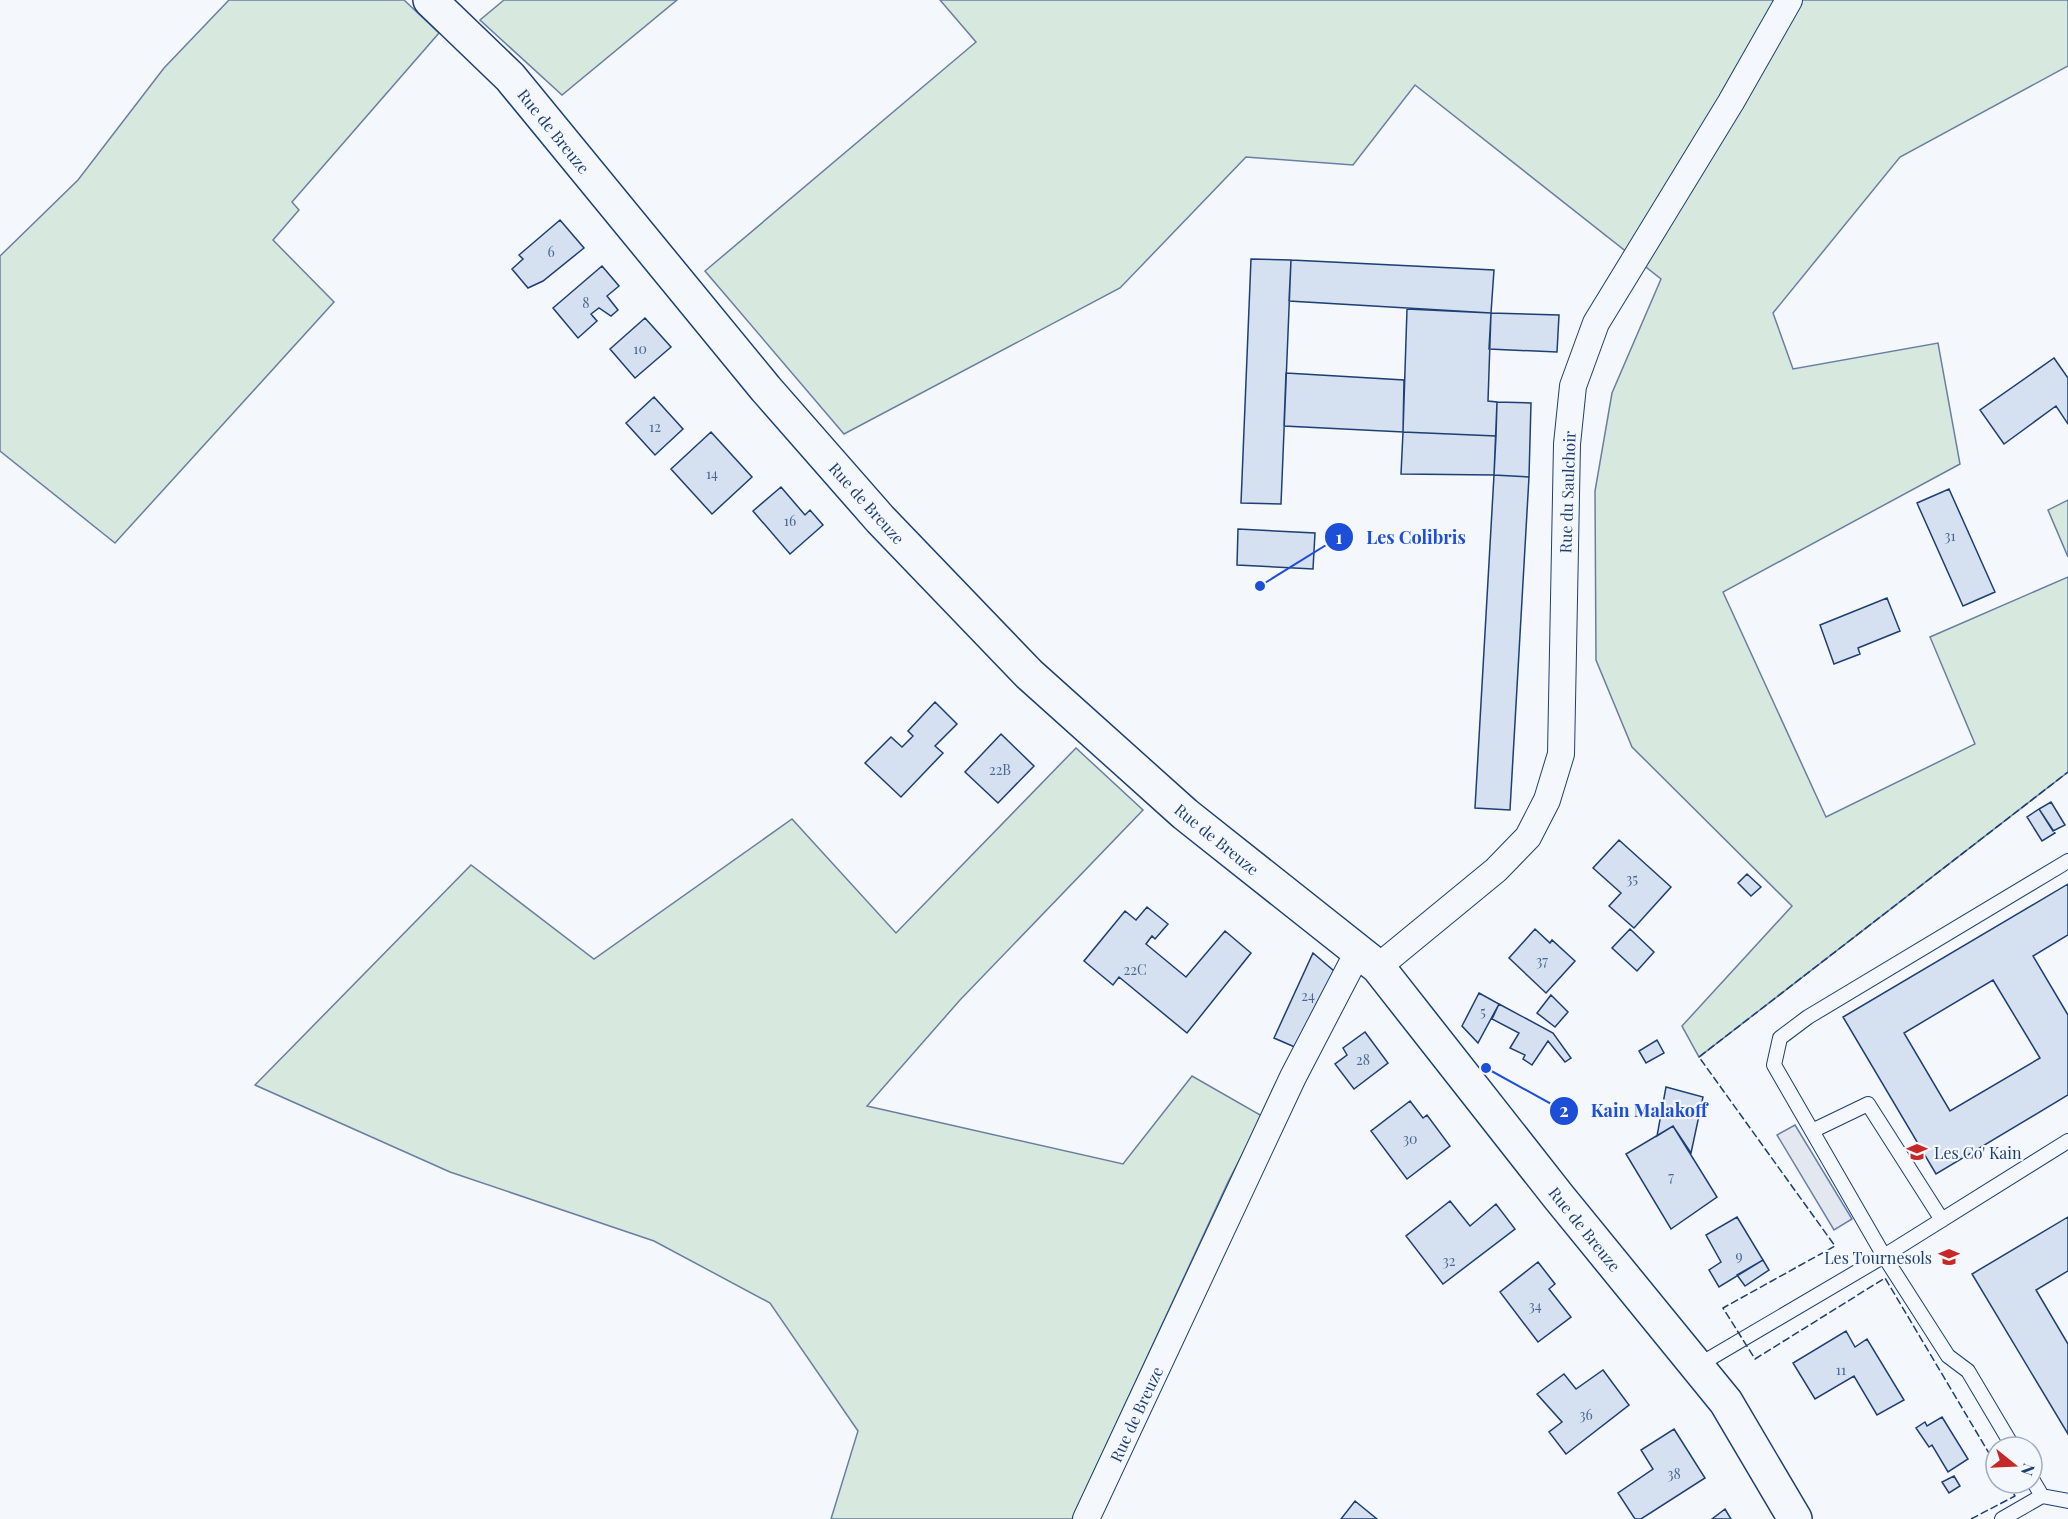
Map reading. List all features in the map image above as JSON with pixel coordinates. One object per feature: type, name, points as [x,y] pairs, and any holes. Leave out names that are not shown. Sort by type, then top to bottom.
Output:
[{"type":"street","name":"Rue de Breuze","points":[[430,0],[510,77],[766,389],[880,519],[1029,674],[1185,814],[1368,959],[1726,1402],[1795,1519]]},
{"type":"street","name":"Rue du Saulchoir","points":[[1368,959],[1496,870],[1528,837],[1547,800],[1561,754],[1567,444],[1573,386],[1596,323],[1731,102],[1789,0]]},
{"type":"street","name":"Rue de Breuze","points":[[1086,1519],[1293,1077],[1368,959]]},
{"type":"lane","points":[[2006,1435],[1968,1371],[1948,1356],[1884,1256],[1814,1130],[1774,1065],[1780,1038],[1808,1017],[2068,861]]},
{"type":"lane","points":[[1814,1130],[1868,1104],[1942,1220]]},
{"type":"lane","points":[[1697,1366],[1884,1256],[2068,1141]]},
{"type":"lane","points":[[2002,1519],[2042,1496],[2068,1501]]},
{"type":"shaded area","points":[[229,0],[404,0],[439,33],[292,202],[299,210],[273,240],[334,302],[115,543],[0,451],[0,256],[78,180],[164,68]]},
{"type":"shaded area","points":[[504,0],[677,0],[562,95],[480,20]]},
{"type":"shaded area","points":[[940,0],[2068,0],[2068,66],[1900,157],[1773,313],[1793,369],[1938,343],[1960,464],[1723,592],[1826,817],[1975,744],[1930,637],[2068,577],[2068,772],[1699,1057],[1682,1026],[1792,906],[1632,747],[1596,660],[1595,491],[1612,393],[1661,279],[1415,85],[1353,165],[1246,157],[1120,288],[844,434],[705,271],[976,42]]},
{"type":"shaded area","points":[[2068,500],[2068,557],[2048,510]]},
{"type":"shaded area","points":[[1076,748],[1143,810],[960,1000],[867,1106],[1123,1164],[1192,1076],[1262,1116],[1228,1182],[1072,1519],[831,1519],[858,1431],[770,1303],[654,1241],[450,1172],[255,1085],[471,865],[594,959],[792,819],[896,933]]},
{"type":"shaded area","points":[[1795,1125],[1852,1219],[1834,1230],[1777,1135]]},
{"type":"building","points":[[560,220],[584,248],[543,281],[528,288],[512,269],[523,259],[519,255]]},
{"type":"building","points":[[1251,259],[1291,260],[1281,504],[1241,503]]},
{"type":"building","points":[[1291,260],[1494,270],[1491,313],[1289,301]]},
{"type":"building","points":[[602,266],[619,286],[607,296],[618,310],[611,316],[599,308],[591,314],[597,321],[578,338],[553,308]]},
{"type":"building","points":[[1407,309],[1491,313],[1488,401],[1497,402],[1496,436],[1403,432]]},
{"type":"building","points":[[1491,313],[1559,315],[1557,352],[1489,349]]},
{"type":"building","points":[[645,318],[671,347],[635,378],[610,349]]},
{"type":"building","points":[[2054,358],[2068,378],[2068,424],[2056,406],[2004,444],[1980,410]]},
{"type":"building","points":[[1286,373],[1404,380],[1403,432],[1284,426]]},
{"type":"building","points":[[654,397],[683,429],[655,455],[626,423]]},
{"type":"building","points":[[1497,402],[1531,403],[1529,477],[1494,475]]},
{"type":"building","points":[[711,432],[752,477],[712,514],[671,469]]},
{"type":"building","points":[[1403,432],[1496,436],[1494,475],[1401,474]]},
{"type":"building","points":[[1494,475],[1529,477],[1510,810],[1475,808]]},
{"type":"building","points":[[781,487],[805,515],[810,510],[823,525],[790,554],[753,511]]},
{"type":"building","points":[[1949,489],[1995,592],[1963,606],[1917,503]]},
{"type":"building","points":[[1238,529],[1315,533],[1313,569],[1237,565]]},
{"type":"building","points":[[1887,598],[1900,631],[1858,648],[1860,654],[1834,664],[1820,625]]},
{"type":"building","points":[[935,702],[957,724],[935,746],[943,753],[901,797],[865,763],[891,737],[902,747],[913,736],[908,731]]},
{"type":"building","points":[[1001,734],[1034,766],[998,803],[965,772]]},
{"type":"building","points":[[2051,802],[2065,825],[2053,831],[2039,809]]},
{"type":"building","points":[[2039,809],[2055,833],[2042,841],[2027,817]]},
{"type":"building","points":[[1619,840],[1671,887],[1634,928],[1609,906],[1621,893],[1593,868]]},
{"type":"building","points":[[1747,874],[1761,887],[1751,896],[1738,883]]},
{"type":"building","points":[[2068,884],[2068,935],[2033,956],[2068,1015],[2068,1095],[1936,1174],[1843,1017]],"holes":[[[1993,980],[2040,1058],[1950,1111],[1904,1033]]]},
{"type":"building","points":[[1147,907],[1168,924],[1155,939],[1152,936],[1146,944],[1186,977],[1225,931],[1251,953],[1187,1033],[1119,977],[1113,985],[1084,961],[1125,911],[1136,920]]},
{"type":"building","points":[[1535,929],[1550,943],[1552,940],[1575,961],[1546,993],[1509,958]]},
{"type":"building","points":[[1630,929],[1654,952],[1637,971],[1612,948]]},
{"type":"building","points":[[1313,953],[1334,971],[1297,1048],[1274,1038]]},
{"type":"building","points":[[1479,993],[1499,1004],[1478,1043],[1462,1026]]},
{"type":"building","points":[[1551,995],[1568,1012],[1555,1027],[1537,1013]]},
{"type":"building","points":[[1499,1004],[1553,1033],[1571,1058],[1565,1062],[1548,1041],[1532,1065],[1523,1059],[1525,1055],[1510,1048],[1519,1033],[1492,1019]]},
{"type":"building","points":[[1365,1032],[1388,1063],[1354,1089],[1335,1064],[1347,1055],[1343,1048]]},
{"type":"building","points":[[1657,1040],[1664,1053],[1646,1063],[1639,1051]]},
{"type":"building","points":[[1666,1087],[1703,1097],[1691,1153],[1673,1126],[1657,1136]]},
{"type":"building","points":[[1410,1101],[1423,1118],[1427,1115],[1450,1146],[1407,1179],[1371,1131]]},
{"type":"building","points":[[1673,1126],[1717,1197],[1671,1229],[1626,1154]]},
{"type":"building","points":[[1450,1201],[1470,1226],[1496,1204],[1515,1229],[1443,1284],[1406,1236]]},
{"type":"building","points":[[1737,1217],[1763,1260],[1719,1287],[1709,1270],[1721,1262],[1706,1235]]},
{"type":"building","points":[[2068,1217],[2068,1271],[2036,1290],[2068,1344],[2068,1434],[1972,1274]]},
{"type":"building","points":[[1763,1260],[1769,1270],[1745,1286],[1737,1275]]},
{"type":"building","points":[[1538,1262],[1555,1284],[1549,1289],[1571,1317],[1538,1342],[1500,1292]]},
{"type":"building","points":[[1846,1331],[1855,1347],[1867,1339],[1904,1400],[1877,1415],[1854,1376],[1815,1399],[1793,1363]]},
{"type":"building","points":[[1603,1370],[1629,1405],[1566,1454],[1549,1432],[1562,1422],[1537,1394],[1564,1374],[1576,1389]]},
{"type":"building","points":[[1942,1417],[1968,1459],[1948,1472],[1932,1445],[1929,1447],[1916,1428],[1925,1422],[1927,1426]]},
{"type":"building","points":[[1674,1429],[1705,1478],[1641,1519],[1635,1519],[1618,1493],[1653,1469],[1641,1450]]},
{"type":"building","points":[[1954,1476],[1960,1486],[1949,1493],[1942,1482]]},
{"type":"building","points":[[1355,1501],[1377,1519],[1341,1519]]},
{"type":"building","points":[[1725,1509],[1731,1519],[1712,1519]]},
{"type":"fence","points":[[1984,1445],[1885,1278],[1755,1359],[1723,1308],[1835,1246],[1699,1057],[2068,772]]},
{"type":"fence","points":[[1971,1519],[2014,1495]]},
{"type":"place","name":"Les Colibris","points":[[1260,586]]},
{"type":"place","name":"Kain Malakoff","points":[[1486,1068]]},
{"type":"place","name":"Les Co' Kain","points":[[1917,1152]]},
{"type":"place","name":"Les Tournesols","points":[[1949,1257]]}]
